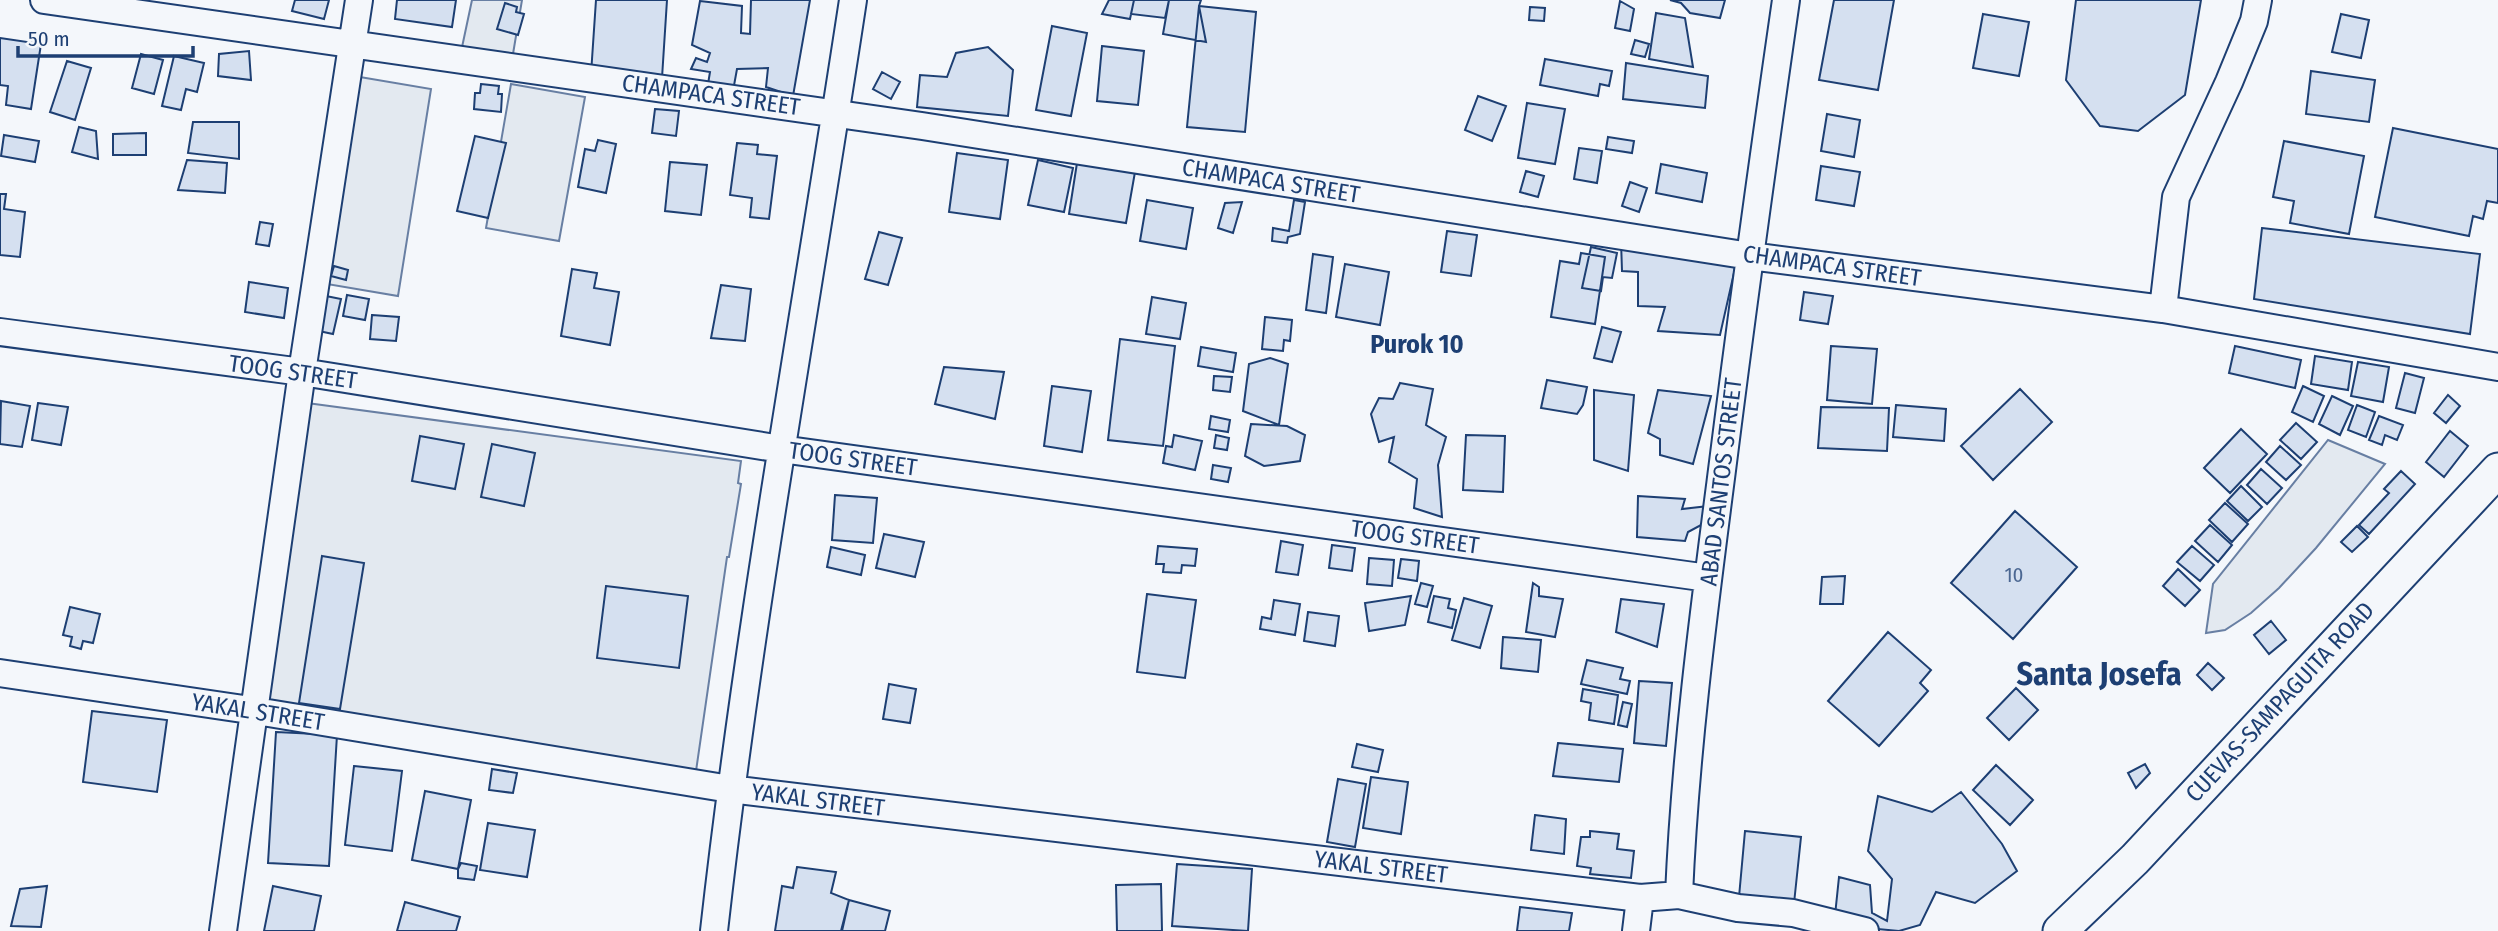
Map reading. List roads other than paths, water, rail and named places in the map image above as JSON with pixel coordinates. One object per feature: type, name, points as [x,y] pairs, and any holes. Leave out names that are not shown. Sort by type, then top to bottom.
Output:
[{"type":"main road","name":"CUEVAS-SAMPAGUITA ROAD","points":[[2060,931],[2135,859],[2498,470]]},
{"type":"street","name":"CHAMPACA STREET","points":[[44,0],[836,113],[1750,256],[2163,309],[2498,367]]},
{"type":"street","points":[[223,931],[302,372],[359,0]]},
{"type":"street","points":[[714,931],[730,789],[853,0]]},
{"type":"street","name":"ABAD SANTOS STREET","points":[[1679,895],[1683,807],[1708,578],[1786,0]]},
{"type":"street","points":[[2163,309],[2176,197],[2229,82],[2254,21],[2258,0]]},
{"type":"street","name":"TOOG STREET","points":[[0,332],[302,372],[781,449],[1708,578]]},
{"type":"street","name":"YAKAL STREET","points":[[0,673],[256,711],[730,789],[1640,898]]},
{"type":"street","points":[[1636,931],[1640,898],[1679,895],[1738,908],[1793,914],[1865,931]]},
{"type":"district","name":"Purok 10","points":[[1417,344]]},
{"type":"district","name":"Santa Josefa","points":[[2099,674]]}]
